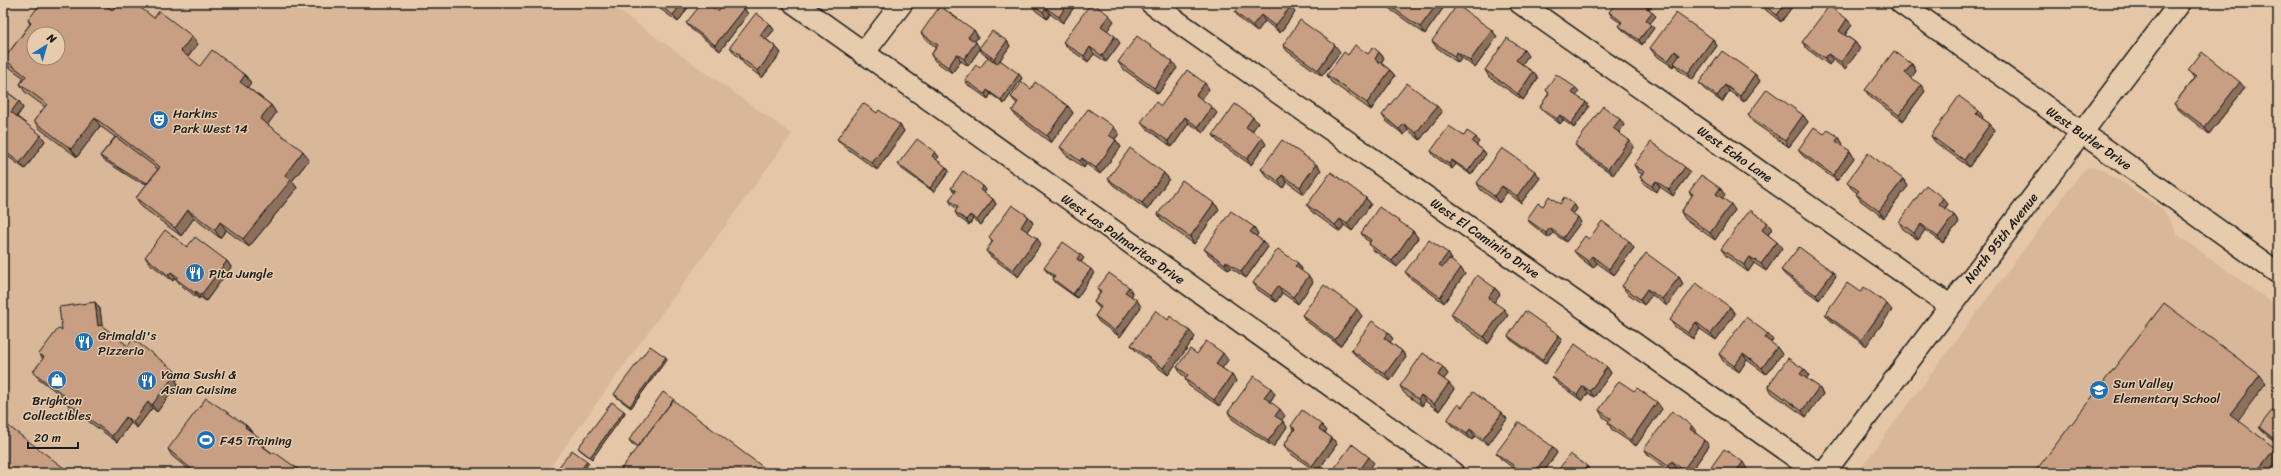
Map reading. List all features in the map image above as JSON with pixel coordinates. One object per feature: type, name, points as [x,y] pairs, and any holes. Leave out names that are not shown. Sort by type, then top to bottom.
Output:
[{"type":"street","name":"West Las Palmaritas Drive","points":[[794,3],[863,54],[1453,473]]},
{"type":"street","points":[[863,54],[902,3]]},
{"type":"street","name":"West El Caminito Drive","points":[[1151,3],[1818,473]]},
{"type":"street","name":"West Echo Lane","points":[[1520,3],[1949,305]]},
{"type":"street","name":"West Butler Drive","points":[[1900,3],[2083,132],[2278,273]]},
{"type":"street","name":"North 95th Avenue","points":[[1824,473],[1949,305],[2083,132],[2180,3]]},
{"type":"shaded area","points":[[3,3],[608,3],[792,134],[546,473],[3,473]]},
{"type":"shaded area","name":"Sun Valley Elementary School","points":[[2088,167],[2099,168],[2163,209],[2178,235],[2278,307],[2278,473],[1857,473],[2081,173]]},
{"type":"building","name":"Harkins Park West 14","points":[[41,3],[103,3],[112,10],[118,3],[134,3],[154,18],[159,11],[192,36],[181,51],[200,66],[212,50],[245,75],[240,82],[271,105],[260,119],[303,151],[285,175],[291,180],[243,239],[220,222],[215,230],[188,210],[175,228],[136,198],[160,167],[95,118],[71,149],[34,121],[47,104],[20,84],[26,76],[4,59],[26,30],[26,66],[66,66],[66,26],[29,26],[31,23],[28,20]]},
{"type":"building","points":[[656,3],[682,3],[673,15]]},
{"type":"building","points":[[702,3],[707,3],[718,11],[724,3],[737,3],[744,8],[715,45],[686,23]]},
{"type":"building","points":[[1068,3],[1059,17],[1046,8],[1043,12],[1031,4]]},
{"type":"building","points":[[1091,3],[1109,15],[1101,26],[1115,36],[1102,56],[1090,47],[1084,56],[1063,42]]},
{"type":"building","points":[[1243,3],[1288,3],[1291,6],[1275,26],[1261,15],[1252,26],[1235,12]]},
{"type":"building","points":[[1387,3],[1438,3],[1420,27]]},
{"type":"building","points":[[1616,3],[1647,3],[1645,6],[1652,12],[1646,20],[1651,24],[1639,40],[1619,26],[1622,22],[1609,12]]},
{"type":"building","points":[[1761,3],[1786,3],[1777,15]]},
{"type":"building","points":[[1457,5],[1492,30],[1470,61],[1457,52],[1454,56],[1432,41]]},
{"type":"building","points":[[940,6],[974,30],[968,37],[976,42],[964,59],[957,54],[948,67],[931,55],[938,45],[921,33]]},
{"type":"building","points":[[1829,6],[1847,19],[1839,31],[1855,42],[1841,62],[1828,54],[1825,58],[1802,42]]},
{"type":"building","points":[[756,13],[769,23],[760,35],[776,47],[758,71],[730,47]]},
{"type":"building","points":[[1676,13],[1713,39],[1688,73],[1674,63],[1680,55],[1675,51],[1668,61],[1650,48]]},
{"type":"building","points":[[1300,20],[1335,45],[1318,70],[1283,45]]},
{"type":"building","points":[[992,31],[1007,41],[994,59],[979,48]]},
{"type":"building","points":[[1137,36],[1173,62],[1154,88],[1118,62]]},
{"type":"building","points":[[1507,38],[1524,50],[1516,60],[1533,72],[1518,94],[1485,70]]},
{"type":"building","points":[[1355,45],[1368,54],[1373,47],[1379,52],[1375,59],[1390,70],[1367,103],[1327,75],[1344,52],[1348,55]]},
{"type":"building","points":[[1722,51],[1755,74],[1740,96],[1725,85],[1717,96],[1699,83]]},
{"type":"building","points":[[1894,51],[1912,64],[1905,73],[1921,85],[1899,115],[1865,90]]},
{"type":"building","points":[[2202,52],[2240,82],[2205,127],[2174,104],[2196,76],[2188,70]]},
{"type":"building","points":[[988,57],[997,64],[1000,60],[1019,74],[1001,100],[987,90],[985,94],[965,80],[976,65],[980,68]]},
{"type":"building","points":[[1187,70],[1205,83],[1196,95],[1212,107],[1198,127],[1185,117],[1168,141],[1141,122],[1156,102],[1161,106]]},
{"type":"building","points":[[1556,74],[1576,88],[1572,93],[1586,102],[1571,124],[1560,115],[1557,119],[1540,107],[1549,93],[1546,90]]},
{"type":"building","points":[[1022,82],[1031,89],[1035,82],[1068,106],[1047,136],[1012,111],[1018,102],[1011,97]]},
{"type":"building","points":[[1407,83],[1437,106],[1416,133],[1404,124],[1399,129],[1382,115]]},
{"type":"building","points":[[3,89],[19,101],[11,112],[41,135],[20,163],[3,150]]},
{"type":"building","points":[[1767,89],[1803,115],[1785,141],[1748,115]]},
{"type":"building","points":[[1959,96],[1979,111],[1976,114],[1990,124],[1964,160],[1931,136]]},
{"type":"building","points":[[863,103],[877,113],[879,110],[900,125],[872,163],[837,139]]},
{"type":"building","points":[[1235,104],[1253,117],[1246,127],[1262,138],[1247,159],[1213,135]]},
{"type":"building","points":[[1603,106],[1620,119],[1613,128],[1629,140],[1608,169],[1575,145]]},
{"type":"building","points":[[1088,109],[1114,127],[1109,135],[1116,140],[1096,168],[1082,158],[1080,161],[1060,147]]},
{"type":"building","points":[[1449,126],[1464,136],[1467,131],[1476,137],[1472,142],[1483,150],[1468,171],[1452,160],[1449,164],[1431,151]]},
{"type":"building","points":[[1814,127],[1824,134],[1828,130],[1839,137],[1836,141],[1850,151],[1833,175],[1798,150]]},
{"type":"building","points":[[116,137],[158,169],[148,183],[134,177],[100,156]]},
{"type":"building","points":[[917,139],[935,152],[932,156],[946,167],[930,188],[898,164]]},
{"type":"building","points":[[1282,140],[1316,164],[1300,187],[1282,175],[1278,181],[1261,169]]},
{"type":"building","points":[[1651,142],[1685,167],[1669,190],[1656,181],[1652,186],[1640,177],[1644,172],[1634,165]]},
{"type":"building","points":[[1130,148],[1164,173],[1142,203],[1108,179]]},
{"type":"building","points":[[1502,148],[1535,171],[1517,196],[1502,186],[1494,196],[1477,183]]},
{"type":"building","points":[[1868,153],[1903,179],[1879,211],[1856,194],[1859,191],[1847,182]]},
{"type":"building","points":[[963,171],[983,186],[980,190],[993,199],[977,220],[970,215],[966,220],[955,212],[958,207],[949,200],[956,191],[951,188]]},
{"type":"building","points":[[1331,172],[1366,198],[1347,224],[1340,219],[1335,225],[1307,205]]},
{"type":"building","points":[[1701,175],[1720,188],[1716,194],[1731,204],[1710,233],[1681,212],[1693,194],[1689,192]]},
{"type":"building","points":[[1182,180],[1214,203],[1190,237],[1158,214]]},
{"type":"building","points":[[1926,185],[1943,198],[1939,204],[1954,215],[1938,237],[1921,224],[1914,233],[1899,222]]},
{"type":"building","points":[[1549,196],[1560,204],[1564,197],[1574,204],[1569,211],[1578,217],[1563,238],[1550,228],[1546,233],[1527,219],[1538,203],[1543,206]]},
{"type":"building","points":[[1012,205],[1028,216],[1021,227],[1037,238],[1013,270],[986,251],[993,241],[989,237]]},
{"type":"building","points":[[1379,207],[1413,231],[1392,261],[1369,244],[1371,240],[1361,233]]},
{"type":"building","points":[[1750,210],[1767,222],[1762,230],[1777,242],[1761,264],[1750,257],[1744,265],[1721,249]]},
{"type":"building","points":[[1231,211],[1254,227],[1250,232],[1263,241],[1241,272],[1226,261],[1225,264],[1204,249]]},
{"type":"building","points":[[1602,221],[1629,241],[1609,269],[1592,256],[1588,261],[1574,251],[1585,236],[1589,239]]},
{"type":"building","name":"Pita Jungle","points":[[165,230],[187,247],[195,237],[227,261],[201,295],[196,291],[195,293],[176,279],[178,277],[171,272],[168,275],[145,257]]},
{"type":"building","points":[[1429,240],[1448,253],[1439,265],[1443,267],[1449,259],[1461,268],[1440,297],[1405,272]]},
{"type":"building","points":[[1063,242],[1080,254],[1077,259],[1091,269],[1073,294],[1053,279],[1055,276],[1044,268]]},
{"type":"building","points":[[1799,247],[1833,272],[1816,295],[1781,270]]},
{"type":"building","points":[[1278,249],[1298,263],[1295,266],[1309,276],[1293,297],[1278,286],[1271,296],[1253,283]]},
{"type":"building","points":[[1646,253],[1679,277],[1662,299],[1647,289],[1640,299],[1622,286]]},
{"type":"building","points":[[1109,273],[1129,287],[1125,292],[1137,300],[1115,331],[1095,316],[1101,307],[1094,302],[1101,292],[1097,289]]},
{"type":"building","points":[[1477,275],[1495,288],[1488,298],[1504,309],[1484,337],[1451,314]]},
{"type":"building","points":[[1696,283],[1730,307],[1711,334],[1696,322],[1688,333],[1670,320]]},
{"type":"building","points":[[1847,283],[1860,292],[1864,287],[1887,304],[1861,340],[1825,314]]},
{"type":"building","points":[[1324,285],[1357,309],[1335,340],[1302,315]]},
{"type":"building","points":[[95,302],[98,326],[101,325],[128,346],[133,339],[174,370],[171,375],[173,377],[152,405],[148,402],[133,422],[126,417],[112,436],[66,401],[68,398],[33,372],[44,357],[39,354],[58,329],[62,330],[59,307]]},
{"type":"building","points":[[2164,303],[2260,375],[2230,414],[2275,448],[2258,470],[2262,473],[2034,473]]},
{"type":"building","points":[[1156,310],[1168,320],[1170,316],[1190,331],[1163,368],[1131,345]]},
{"type":"building","points":[[1525,311],[1559,335],[1542,360],[1508,336]]},
{"type":"building","points":[[1746,317],[1768,334],[1765,338],[1777,347],[1762,368],[1743,354],[1734,366],[1719,354]]},
{"type":"building","points":[[1372,321],[1388,332],[1384,338],[1402,351],[1385,374],[1351,350]]},
{"type":"building","points":[[1206,341],[1223,353],[1216,364],[1232,375],[1214,400],[1185,379],[1188,375],[1177,367],[1190,349],[1197,354]]},
{"type":"building","points":[[1575,344],[1607,367],[1590,391],[1583,386],[1577,395],[1552,377]]},
{"type":"building","points":[[650,346],[666,357],[630,406],[614,394]]},
{"type":"building","points":[[1423,353],[1443,367],[1438,375],[1449,383],[1434,404],[1421,395],[1418,399],[1400,386]]},
{"type":"building","points":[[1788,358],[1804,369],[1800,374],[1819,387],[1802,411],[1768,386]]},
{"type":"building","points":[[1254,376],[1271,388],[1264,397],[1280,409],[1275,416],[1283,421],[1268,441],[1228,412]]},
{"type":"building","points":[[1619,381],[1634,391],[1637,388],[1657,402],[1631,440],[1608,423],[1611,419],[1599,410]]},
{"type":"building","points":[[663,392],[674,399],[638,446],[629,440]]},
{"type":"building","points":[[1473,392],[1502,413],[1483,439],[1470,429],[1467,434],[1447,420],[1458,404],[1462,407]]},
{"type":"building","points":[[206,398],[246,425],[245,427],[261,439],[258,443],[298,469],[295,473],[196,473],[168,449]]},
{"type":"building","points":[[673,400],[771,473],[618,473]]},
{"type":"building","points":[[612,402],[624,411],[590,457],[578,448]]},
{"type":"building","points":[[2274,408],[2278,411],[2278,442],[2259,427]]},
{"type":"building","points":[[1302,410],[1322,425],[1319,429],[1332,438],[1312,466],[1284,445],[1295,429],[1291,426]]},
{"type":"building","points":[[1672,411],[1692,426],[1690,429],[1705,440],[1683,470],[1672,461],[1668,466],[1644,449]]},
{"type":"building","points":[[3,422],[68,471],[66,473],[3,473]]},
{"type":"building","points":[[1519,422],[1553,447],[1534,473],[1524,473],[1496,453]]},
{"type":"building","points":[[1352,444],[1369,457],[1362,467],[1370,473],[1331,473]]},
{"type":"building","points":[[1724,449],[1743,462],[1735,473],[1707,473]]},
{"type":"building","points":[[572,450],[587,461],[579,473],[554,473]]},
{"type":"building","points":[[1570,454],[1587,466],[1584,470],[1587,473],[1556,473]]},
{"type":"place","name":"Harkins Park West 14","points":[[159,120]]},
{"type":"place","name":"Pita Jungle","points":[[195,273]]},
{"type":"place","name":"Grimaldi's Pizzeria","points":[[84,342]]},
{"type":"place","name":"Brighton Collectibles","points":[[57,380]]},
{"type":"place","name":"Yama Sushi & Asian Cuisine","points":[[147,381]]},
{"type":"place","name":"Sun Valley Elementary School","points":[[2099,390]]},
{"type":"place","name":"F45 Training","points":[[206,440]]}]
